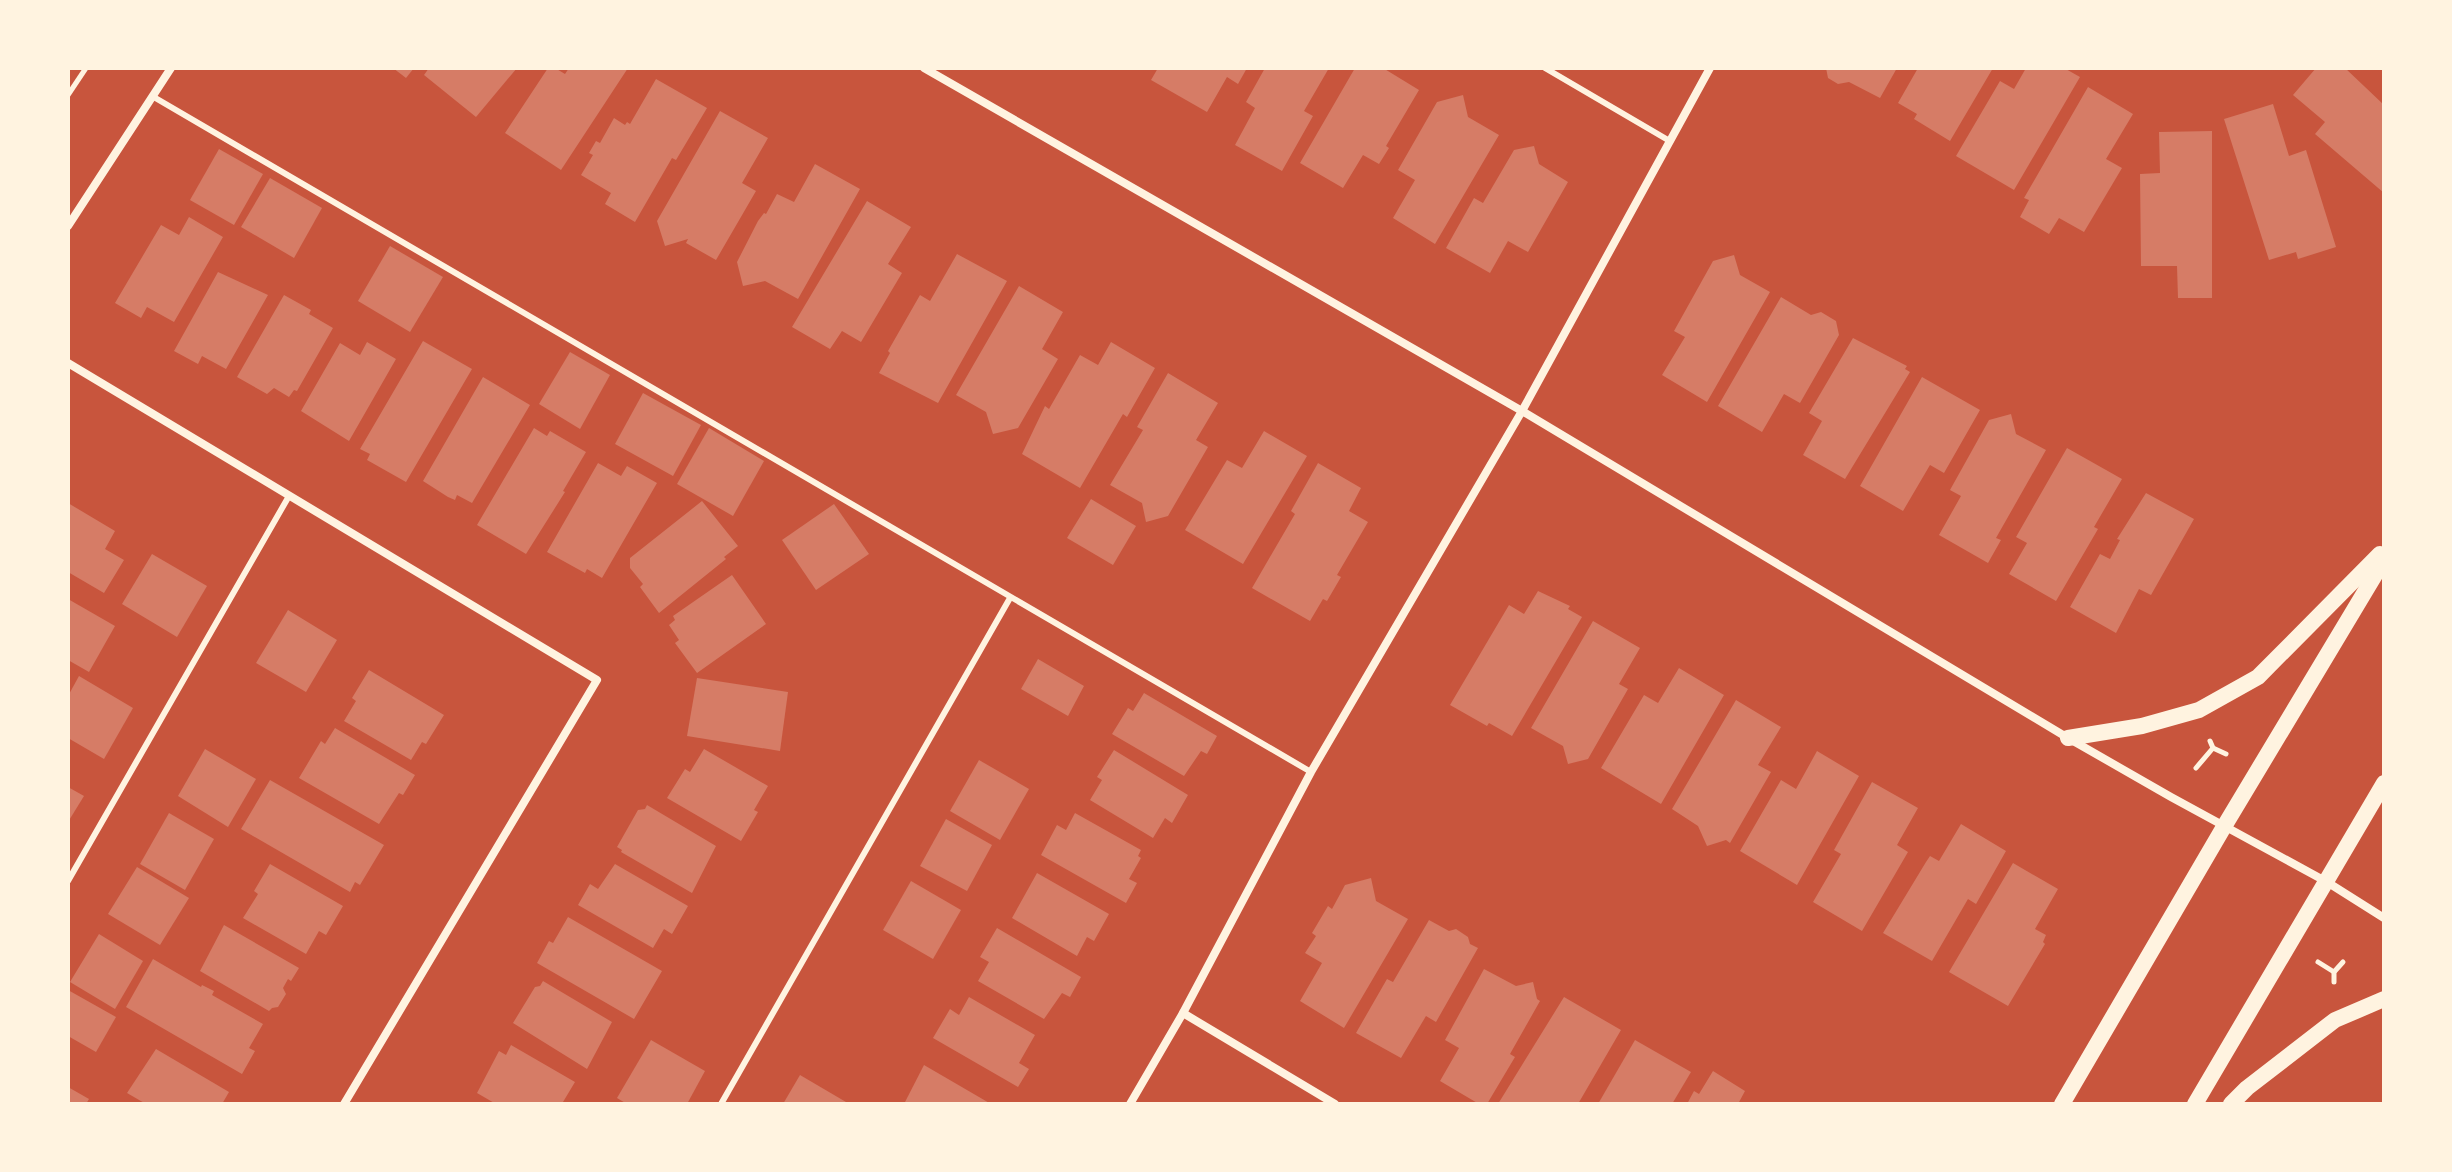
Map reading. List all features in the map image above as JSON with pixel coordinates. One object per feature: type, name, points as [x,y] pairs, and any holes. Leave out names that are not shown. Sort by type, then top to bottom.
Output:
[{"type":"main road","points":[[2068,738],[2142,726],[2199,710],[2258,677],[2384,550]]},
{"type":"main road","points":[[2062,1104],[2384,560]]},
{"type":"main road","points":[[2195,1104],[2384,783]]},
{"type":"main road","points":[[2231,1104],[2335,1020],[2384,999]]},
{"type":"street","points":[[68,226],[171,68]]},
{"type":"street","points":[[924,68],[1522,411],[2068,738],[2327,882],[2384,918]]},
{"type":"street","points":[[1130,1104],[1183,1013],[1311,772],[1522,411],[1710,68]]},
{"type":"street","points":[[68,363],[597,680],[344,1104]]},
{"type":"street","points":[[1183,1013],[1335,1104]]},
{"type":"lane","points":[[1545,68],[1668,140]]},
{"type":"lane","points":[[152,96],[1311,772]]},
{"type":"lane","points":[[68,881],[289,496]]},
{"type":"lane","points":[[721,1104],[1010,598]]},
{"type":"path","points":[[68,95],[86,68]]},
{"type":"path","points":[[2196,768],[2213,748]]},
{"type":"path","points":[[2311,958],[2334,972],[2343,962]]},
{"type":"building","points":[[393,68],[414,68],[406,78]]},
{"type":"building","points":[[429,68],[517,68],[476,117],[424,75]]},
{"type":"building","points":[[548,68],[565,74],[569,68],[628,68],[561,170],[505,133]]},
{"type":"building","points":[[1158,68],[1247,68],[1238,84],[1227,77],[1207,112],[1151,80]]},
{"type":"building","points":[[1265,68],[1329,68],[1304,111],[1313,116],[1282,171],[1235,145],[1255,108],[1246,102]]},
{"type":"building","points":[[1355,68],[1383,68],[1419,90],[1386,146],[1389,148],[1379,164],[1363,155],[1343,188],[1300,163]]},
{"type":"building","points":[[1826,68],[1897,68],[1880,98],[1849,82],[1838,84],[1828,78]]},
{"type":"building","points":[[1918,68],[1993,68],[1950,141],[1914,119],[1917,114],[1898,103]]},
{"type":"building","points":[[2026,68],[2064,68],[2080,77],[2014,190],[1956,156],[2000,81],[2014,89]]},
{"type":"building","points":[[2316,68],[2345,68],[2384,105],[2384,193],[2315,134],[2325,122],[2293,95]]},
{"type":"building","points":[[656,79],[707,108],[676,160],[672,158],[635,222],[605,204],[611,193],[581,175],[593,155],[589,153],[596,141],[600,143],[614,118],[625,125],[627,122],[630,124]]},
{"type":"building","points":[[2088,87],[2133,114],[2106,159],[2122,168],[2084,232],[2059,218],[2049,234],[2020,217],[2029,200],[2024,198]]},
{"type":"building","points":[[1463,95],[1468,117],[1499,135],[1435,244],[1393,218],[1415,180],[1398,170],[1437,102]]},
{"type":"building","points":[[2273,104],[2289,156],[2306,150],[2336,247],[2298,259],[2296,252],[2269,260],[2224,119]]},
{"type":"building","points":[[720,111],[768,138],[742,183],[756,191],[716,260],[686,243],[688,239],[665,246],[657,221]]},
{"type":"building","points":[[2212,131],[2212,298],[2178,298],[2177,266],[2141,266],[2140,174],[2160,173],[2159,132]]},
{"type":"building","points":[[1534,146],[1539,164],[1568,182],[1528,252],[1508,241],[1490,273],[1446,248],[1474,198],[1483,203],[1514,150]]},
{"type":"building","points":[[219,149],[263,174],[234,225],[190,200]]},
{"type":"building","points":[[815,164],[860,189],[798,299],[765,281],[743,286],[737,262],[758,221],[766,214],[777,194],[794,202]]},
{"type":"building","points":[[270,178],[322,208],[294,258],[241,227]]},
{"type":"building","points":[[867,201],[911,227],[888,264],[902,273],[861,342],[842,331],[830,349],[792,327]]},
{"type":"building","points":[[189,217],[223,237],[174,322],[147,307],[141,318],[115,303],[161,225],[179,235]]},
{"type":"building","points":[[390,246],[443,277],[410,332],[358,301]]},
{"type":"building","points":[[957,254],[1007,281],[938,403],[879,373],[920,295],[930,301]]},
{"type":"building","points":[[1734,255],[1740,275],[1770,292],[1707,402],[1662,375],[1685,337],[1674,331],[1713,261]]},
{"type":"building","points":[[218,272],[268,295],[226,369],[202,356],[198,364],[174,351]]},
{"type":"building","points":[[1019,286],[1063,312],[1042,349],[1058,359],[1018,428],[993,434],[986,412],[956,395]]},
{"type":"building","points":[[284,295],[311,310],[309,314],[333,328],[297,391],[294,390],[289,397],[274,388],[267,394],[237,377]]},
{"type":"building","points":[[1781,297],[1811,315],[1821,312],[1836,321],[1839,335],[1800,403],[1784,394],[1762,432],[1718,406]]},
{"type":"building","points":[[1853,338],[1907,366],[1905,369],[1910,372],[1845,479],[1803,455],[1822,421],[1809,413]]},
{"type":"building","points":[[423,341],[472,369],[406,482],[367,460],[370,454],[360,449]]},
{"type":"building","points":[[367,342],[396,359],[349,441],[301,411],[340,343],[360,355]]},
{"type":"building","points":[[1111,342],[1155,368],[1127,417],[1123,414],[1080,488],[1022,454],[1045,406],[1049,409],[1080,355],[1098,365]]},
{"type":"building","points":[[570,352],[610,375],[580,429],[539,404]]},
{"type":"building","points":[[1168,373],[1218,403],[1196,440],[1208,447],[1168,516],[1146,522],[1142,503],[1110,485],[1143,430],[1137,427]]},
{"type":"building","points":[[483,377],[530,405],[472,503],[457,495],[455,500],[448,497],[423,481]]},
{"type":"building","points":[[1922,377],[1980,410],[1944,473],[1930,465],[1903,511],[1860,486]]},
{"type":"building","points":[[643,393],[701,425],[673,476],[615,444]]},
{"type":"building","points":[[2011,414],[2016,434],[2046,450],[1996,538],[2001,540],[1988,563],[1939,535],[1961,496],[1950,490],[1989,420]]},
{"type":"building","points":[[534,428],[547,436],[550,431],[586,452],[526,554],[477,525]]},
{"type":"building","points":[[709,428],[764,461],[733,516],[677,484]]},
{"type":"building","points":[[1264,431],[1307,456],[1243,564],[1185,530],[1227,460],[1242,468]]},
{"type":"building","points":[[2067,448],[2122,479],[2094,527],[2098,529],[2056,601],[2009,574],[2027,543],[2016,537]]},
{"type":"building","points":[[598,463],[621,476],[627,466],[657,483],[602,578],[587,569],[585,573],[547,552]]},
{"type":"building","points":[[1318,463],[1361,488],[1349,511],[1368,522],[1337,575],[1341,577],[1327,601],[1323,599],[1310,621],[1252,588],[1295,514],[1291,511]]},
{"type":"building","points":[[2146,493],[2194,519],[2151,595],[2139,589],[2116,633],[2070,607],[2100,554],[2110,559],[2120,540],[2117,539]]},
{"type":"building","points":[[1091,499],[1136,526],[1113,565],[1067,538]]},
{"type":"building","points":[[702,501],[738,546],[659,613],[640,587],[643,584],[630,568],[630,558]]},
{"type":"building","points":[[68,503],[115,531],[105,549],[124,560],[104,593],[68,572]]},
{"type":"building","points":[[834,504],[869,554],[816,590],[782,540]]},
{"type":"building","points":[[152,554],[207,586],[177,637],[122,604]]},
{"type":"building","points":[[732,575],[766,624],[697,673],[675,643],[679,640],[669,625],[675,620],[673,616]]},
{"type":"building","points":[[1538,591],[1570,606],[1568,609],[1582,617],[1512,736],[1450,705],[1509,605],[1524,614]]},
{"type":"building","points":[[68,599],[115,626],[89,672],[68,660]]},
{"type":"building","points":[[288,610],[337,640],[306,692],[256,663]]},
{"type":"building","points":[[1593,621],[1640,648],[1619,684],[1628,689],[1588,759],[1568,764],[1563,746],[1531,728]]},
{"type":"building","points":[[1038,659],[1084,686],[1068,716],[1021,689]]},
{"type":"building","points":[[1679,668],[1724,695],[1661,804],[1601,768],[1644,695],[1658,703]]},
{"type":"building","points":[[369,670],[444,715],[426,744],[422,742],[411,760],[344,721],[356,701],[352,698]]},
{"type":"building","points":[[79,676],[133,708],[104,759],[68,738],[68,696]]},
{"type":"building","points":[[697,678],[788,692],[780,751],[687,736]]},
{"type":"building","points":[[1144,693],[1217,736],[1207,754],[1201,751],[1184,776],[1112,734],[1128,708],[1133,711]]},
{"type":"building","points":[[1736,700],[1781,727],[1758,765],[1771,772],[1730,843],[1726,840],[1707,846],[1698,826],[1672,809]]},
{"type":"building","points":[[335,728],[415,775],[379,824],[299,778],[321,741],[325,744]]},
{"type":"building","points":[[205,749],[256,779],[228,827],[178,796]]},
{"type":"building","points":[[704,749],[768,786],[754,810],[758,812],[741,841],[667,798],[685,769],[690,772]]},
{"type":"building","points":[[1114,750],[1188,795],[1172,823],[1165,818],[1153,838],[1090,800],[1102,780],[1097,777]]},
{"type":"building","points":[[1817,751],[1859,776],[1797,885],[1740,851],[1781,780],[1796,789]]},
{"type":"building","points":[[979,760],[1029,789],[1000,840],[950,811]]},
{"type":"building","points":[[270,780],[384,845],[360,885],[355,882],[350,892],[241,829]]},
{"type":"building","points":[[1872,782],[1918,808],[1897,845],[1908,852],[1862,931],[1813,902],[1841,854],[1834,850]]},
{"type":"building","points":[[68,787],[84,796],[68,822]]},
{"type":"building","points":[[647,805],[716,846],[692,893],[617,847],[638,810],[645,809]]},
{"type":"building","points":[[169,813],[214,839],[185,890],[140,864]]},
{"type":"building","points":[[1075,813],[1141,850],[1138,856],[1141,858],[1129,879],[1137,883],[1126,903],[1041,855],[1057,825],[1066,830]]},
{"type":"building","points":[[946,819],[992,845],[967,891],[920,866]]},
{"type":"building","points":[[1961,824],[2006,851],[1976,904],[1968,899],[1932,961],[1883,933],[1930,856],[1939,861]]},
{"type":"building","points":[[2013,863],[2058,889],[2035,929],[2046,935],[2045,944],[2008,1006],[1949,972]]},
{"type":"building","points":[[270,864],[343,906],[326,935],[319,931],[306,954],[243,918],[258,894],[254,891]]},
{"type":"building","points":[[615,864],[688,906],[672,934],[664,929],[653,948],[578,905],[590,884],[598,889]]},
{"type":"building","points":[[137,867],[189,898],[160,945],[108,914]]},
{"type":"building","points":[[1037,873],[1109,914],[1094,941],[1087,937],[1077,956],[1012,918]]},
{"type":"building","points":[[1371,878],[1376,901],[1408,919],[1344,1028],[1300,1001],[1322,963],[1305,953],[1316,936],[1312,933],[1328,906],[1332,909],[1345,885]]},
{"type":"building","points":[[911,881],[961,910],[933,959],[883,930]]},
{"type":"building","points":[[568,917],[662,971],[634,1019],[537,963]]},
{"type":"building","points":[[1429,920],[1449,931],[1456,929],[1478,948],[1436,1022],[1426,1016],[1401,1058],[1356,1033],[1387,979],[1393,982]]},
{"type":"building","points":[[224,925],[299,968],[283,988],[286,994],[278,1007],[269,1011],[200,971]]},
{"type":"building","points":[[997,928],[1081,977],[1070,997],[1062,993],[1044,1019],[978,981],[989,962],[980,957]]},
{"type":"building","points":[[99,934],[143,961],[115,1009],[70,982]]},
{"type":"building","points":[[153,959],[201,987],[214,991],[212,995],[263,1024],[249,1048],[255,1051],[242,1074],[126,1007]]},
{"type":"building","points":[[1484,969],[1516,986],[1533,982],[1540,1001],[1510,1054],[1515,1057],[1487,1104],[1479,1104],[1440,1081],[1459,1048],[1445,1040]]},
{"type":"building","points":[[543,981],[612,1022],[587,1069],[513,1023],[535,987]]},
{"type":"building","points":[[68,990],[116,1017],[96,1052],[68,1036]]},
{"type":"building","points":[[969,997],[1035,1035],[1019,1063],[1029,1069],[1018,1087],[933,1038],[950,1009],[959,1015]]},
{"type":"building","points":[[1564,997],[1621,1030],[1578,1104],[1498,1104]]},
{"type":"building","points":[[651,1040],[705,1071],[687,1104],[627,1104],[617,1098]]},
{"type":"building","points":[[1635,1040],[1691,1072],[1672,1104],[1598,1104]]},
{"type":"building","points":[[511,1045],[575,1082],[563,1102],[567,1104],[496,1104],[477,1093],[499,1051],[506,1055]]},
{"type":"building","points":[[156,1049],[229,1092],[222,1104],[146,1104],[127,1093]]},
{"type":"building","points":[[924,1065],[991,1104],[904,1104]]},
{"type":"building","points":[[1713,1071],[1745,1091],[1738,1104],[1687,1104],[1694,1091],[1699,1094]]},
{"type":"building","points":[[800,1075],[846,1102],[845,1104],[783,1104]]},
{"type":"building","points":[[68,1087],[89,1099],[86,1104],[68,1104]]}]
